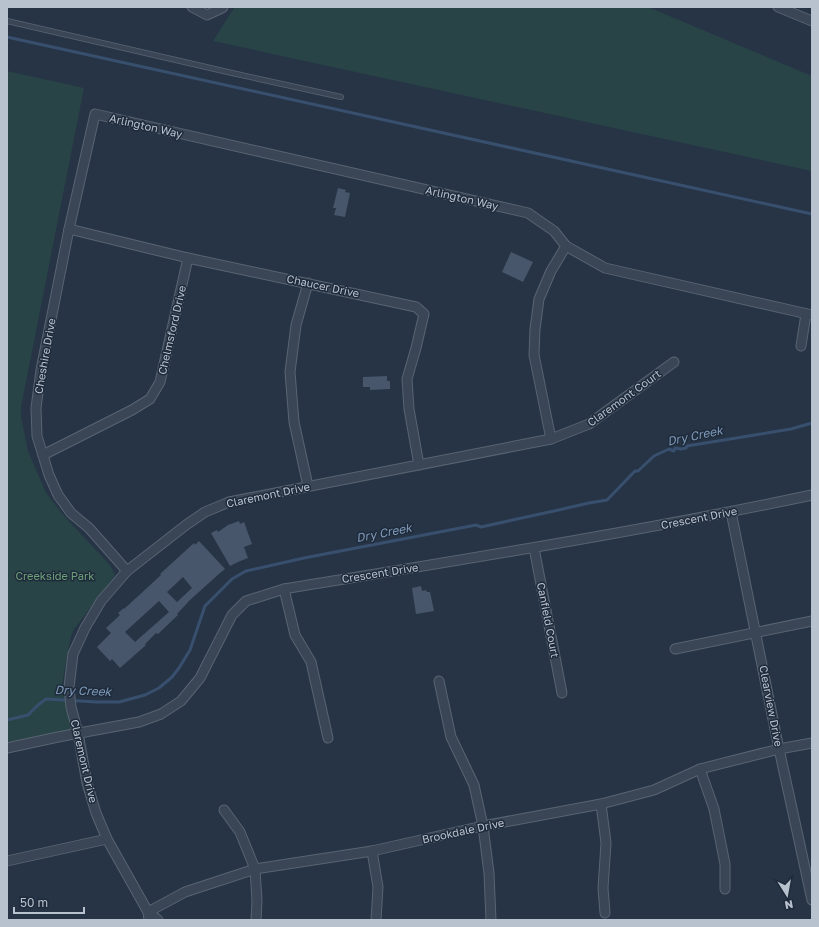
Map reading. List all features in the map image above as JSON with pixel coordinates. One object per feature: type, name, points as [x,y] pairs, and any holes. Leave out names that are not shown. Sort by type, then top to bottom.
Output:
[{"type":"street","points":[[192,7],[207,14],[223,7]]},
{"type":"street","points":[[778,7],[793,10],[812,21]]},
{"type":"street","name":"Cheshire Drive","points":[[95,114],[69,229],[41,370],[36,408],[37,436],[49,475],[58,494],[71,513],[89,528],[127,571]]},
{"type":"street","name":"Arlington Way","points":[[95,114],[528,214],[554,231],[566,246],[605,268],[809,315]]},
{"type":"street","name":"Chaucer Drive","points":[[69,229],[188,258],[416,307],[424,314],[407,379],[409,409],[420,465]]},
{"type":"street","points":[[551,439],[534,355],[534,329],[539,299],[551,271],[566,246]]},
{"type":"street","name":"Chelmsford Drive","points":[[43,455],[132,410],[150,399],[160,382],[188,258]]},
{"type":"street","points":[[308,283],[296,325],[290,372],[294,422],[308,486]]},
{"type":"street","points":[[801,346],[809,315]]},
{"type":"street","name":"Claremont Court","points":[[551,439],[589,424],[674,362]]},
{"type":"street","name":"Claremont Drive","points":[[158,920],[148,916],[107,839],[96,813],[87,783],[78,733],[71,707],[69,686],[73,654],[85,628],[101,601],[127,571],[186,525],[205,512],[229,502],[551,439]]},
{"type":"street","name":"Crescent Drive","points":[[7,748],[139,722],[161,714],[181,701],[200,678],[232,615],[246,601],[284,589],[534,548],[731,512],[812,495]]},
{"type":"street","name":"Clearview Drive","points":[[731,512],[779,749],[812,900]]},
{"type":"street","name":"Canfield Court","points":[[534,548],[562,693]]},
{"type":"street","points":[[284,589],[295,635],[311,662],[328,738]]},
{"type":"street","points":[[675,649],[812,621]]},
{"type":"street","points":[[439,681],[451,737],[474,785],[484,826],[489,873],[491,920]]},
{"type":"street","name":"Brookdale Drive","points":[[148,916],[185,892],[255,869],[372,851],[484,826],[601,804],[654,790],[700,769],[779,749],[812,743]]},
{"type":"street","points":[[700,769],[714,809],[725,864],[725,888]]},
{"type":"street","points":[[601,804],[606,843],[603,888],[605,913]]},
{"type":"street","points":[[224,810],[240,832],[255,869],[257,901],[256,920]]},
{"type":"street","points":[[7,861],[107,839]]},
{"type":"street","points":[[372,851],[378,887],[376,920]]},
{"type":"lane","points":[[7,21],[341,97]]},
{"type":"green space","points":[[235,7],[648,7],[812,76],[812,171],[213,41]]},
{"type":"green space","name":"Creekside Park","points":[[7,71],[84,88],[21,407],[21,417],[28,451],[46,493],[65,517],[110,565],[115,575],[74,629],[71,636],[62,685],[73,731],[7,742]]},
{"type":"building","points":[[338,188],[346,190],[345,192],[350,193],[345,217],[334,215],[336,208],[333,208]]},
{"type":"building","points":[[511,252],[533,262],[523,282],[502,272]]},
{"type":"building","points":[[387,376],[387,381],[390,381],[390,389],[370,390],[370,387],[363,387],[363,377]]},
{"type":"building","points":[[239,521],[240,524],[244,522],[252,544],[244,547],[248,558],[230,566],[211,533],[217,530],[218,532],[228,525]]},
{"type":"building","points":[[199,541],[225,569],[190,600],[177,614],[178,615],[158,634],[156,633],[145,644],[146,645],[120,668],[112,659],[110,661],[97,647],[111,633],[106,628],[120,615],[118,613],[194,543],[195,545]],"holes":[[[183,577],[192,588],[177,602],[167,592]],[[159,601],[169,612],[135,642],[125,632]]]},
{"type":"building","points":[[421,586],[422,591],[426,590],[427,592],[430,592],[434,611],[416,614],[412,588]]},
{"type":"waterway","points":[[7,37],[812,214]]},
{"type":"waterway","name":"Dry Creek","points":[[7,720],[28,715],[46,699],[119,702],[145,695],[159,688],[172,677],[190,650],[205,606],[232,579],[246,571],[304,558],[476,525],[481,527],[607,500],[635,471],[638,471],[654,456],[669,449],[674,451],[675,448],[681,449],[686,448],[687,446],[791,429],[812,423]]}]
